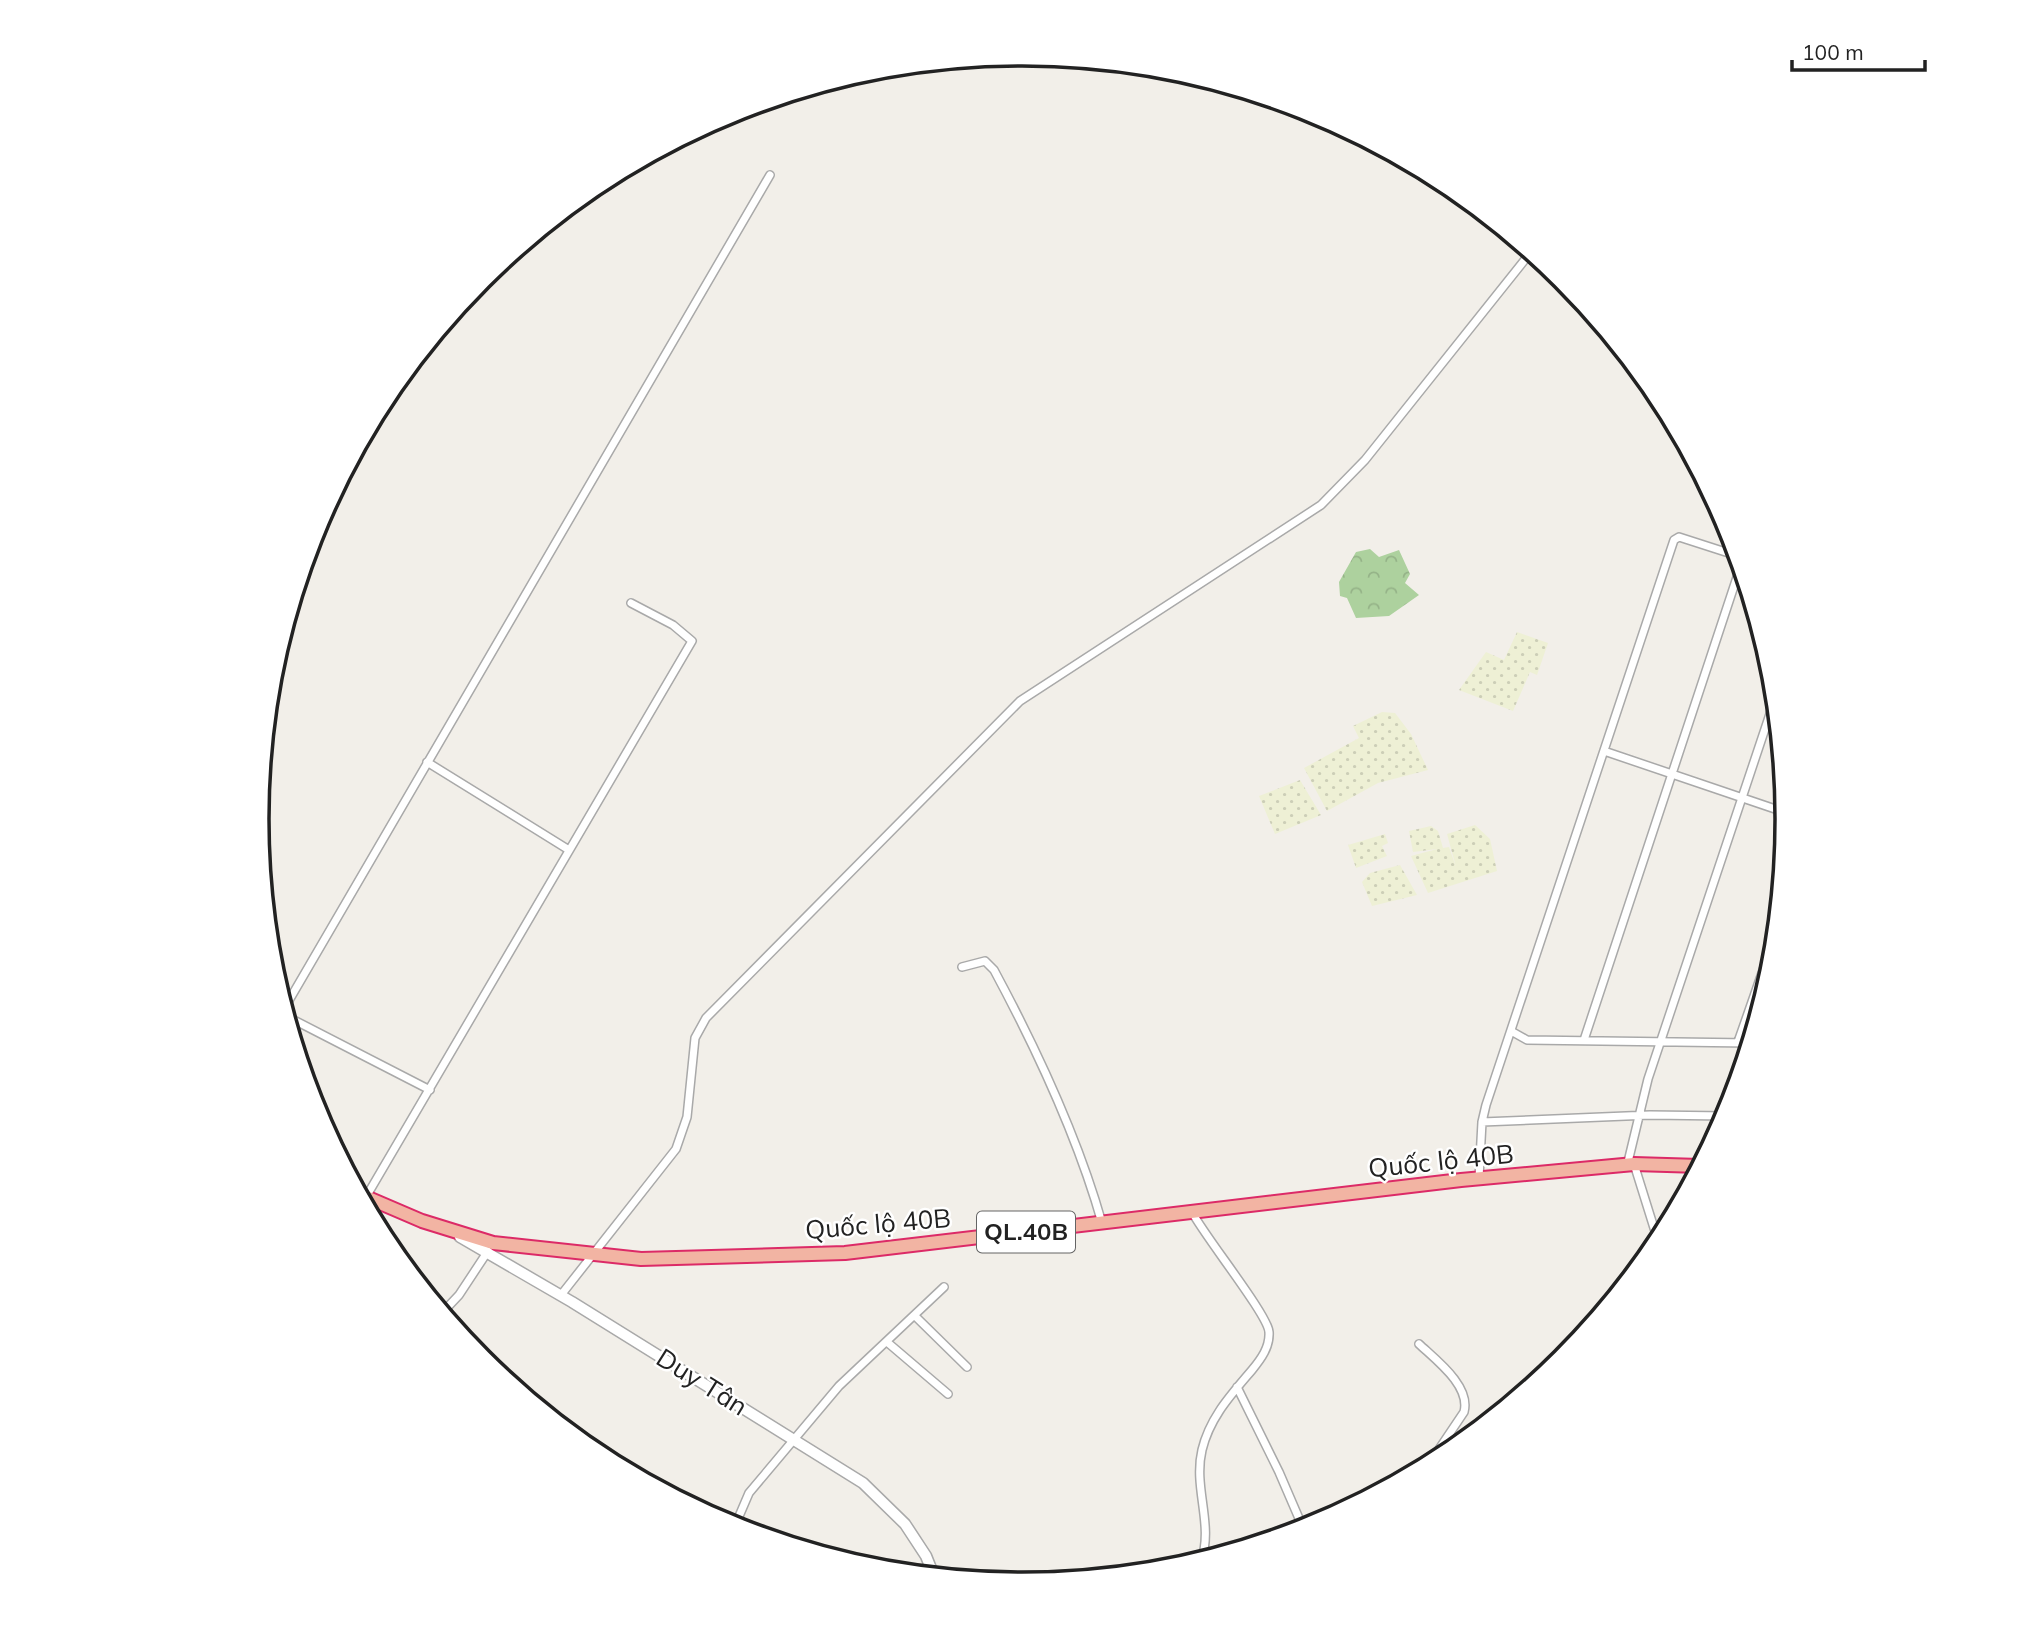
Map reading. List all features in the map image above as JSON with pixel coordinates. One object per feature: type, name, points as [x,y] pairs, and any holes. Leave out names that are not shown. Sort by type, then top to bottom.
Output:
[{"type":"highway","name":"Quốc lộ 40B","points":[[373,1200],[435,1225],[493,1243],[641,1259],[845,1253],[1479,1178],[1631,1165],[1690,1166]]},
{"type":"street","points":[[291,997],[770,175]]},
{"type":"street","points":[[561,1295],[676,1149],[687,1117],[691,1054],[695,1038],[706,1018],[1020,701],[1321,505],[1365,460],[1525,260]]},
{"type":"street","points":[[1479,1178],[1482,1122],[1675,538],[1726,553]]},
{"type":"street","points":[[1584,1041],[1736,580]]},
{"type":"street","points":[[366,1189],[430,1090],[692,641],[673,625],[631,603]]},
{"type":"street","points":[[1654,1229],[1631,1165],[1638,1115],[1769,718]]},
{"type":"street","points":[[1604,751],[1775,809]]},
{"type":"street","points":[[427,762],[569,850]]},
{"type":"street","points":[[962,967],[985,961],[994,970],[1067,1122],[1102,1223]]},
{"type":"street","points":[[1511,1031],[1527,1040],[1738,1042],[1752,1001]]},
{"type":"street","points":[[297,1022],[430,1090]]},
{"type":"street","points":[[1482,1122],[1638,1115],[1714,1116]]},
{"type":"street","points":[[1192,1212],[1268,1326],[1267,1348],[1216,1415],[1200,1458],[1206,1528],[1203,1550]]},
{"type":"street","name":"Duy Tân","points":[[435,1225],[488,1251],[561,1295],[863,1483],[905,1524],[930,1567]]},
{"type":"street","points":[[448,1306],[459,1295],[488,1251]]},
{"type":"street","points":[[739,1517],[749,1493],[839,1386],[944,1287]]},
{"type":"street","points":[[915,1316],[967,1367]]},
{"type":"street","points":[[887,1342],[948,1394]]},
{"type":"street","points":[[1419,1344],[1455,1382],[1465,1403],[1464,1412],[1442,1444]]},
{"type":"street","points":[[1237,1387],[1299,1519]]},
{"type":"green space","points":[[1370,549],[1379,557],[1399,550],[1410,574],[1405,583],[1419,595],[1389,616],[1356,618],[1347,598],[1340,596],[1339,582],[1356,552]]},
{"type":"green space","points":[[1517,632],[1548,643],[1537,675],[1530,672],[1513,711],[1459,690],[1486,652],[1504,660]]},
{"type":"green space","points":[[1382,712],[1395,713],[1411,734],[1428,770],[1378,783],[1327,811],[1304,768],[1359,738],[1353,726]]},
{"type":"green space","points":[[1300,780],[1321,815],[1275,834],[1259,796]]},
{"type":"green space","points":[[1475,825],[1490,839],[1497,871],[1428,893],[1411,856],[1437,849],[1413,852],[1409,831],[1431,826],[1438,831],[1443,848],[1449,847],[1456,867],[1447,834]]},
{"type":"green space","points":[[1385,834],[1388,843],[1382,846],[1387,856],[1356,868],[1348,845]]},
{"type":"green space","points":[[1400,865],[1417,895],[1372,906],[1362,882],[1370,873]]}]
